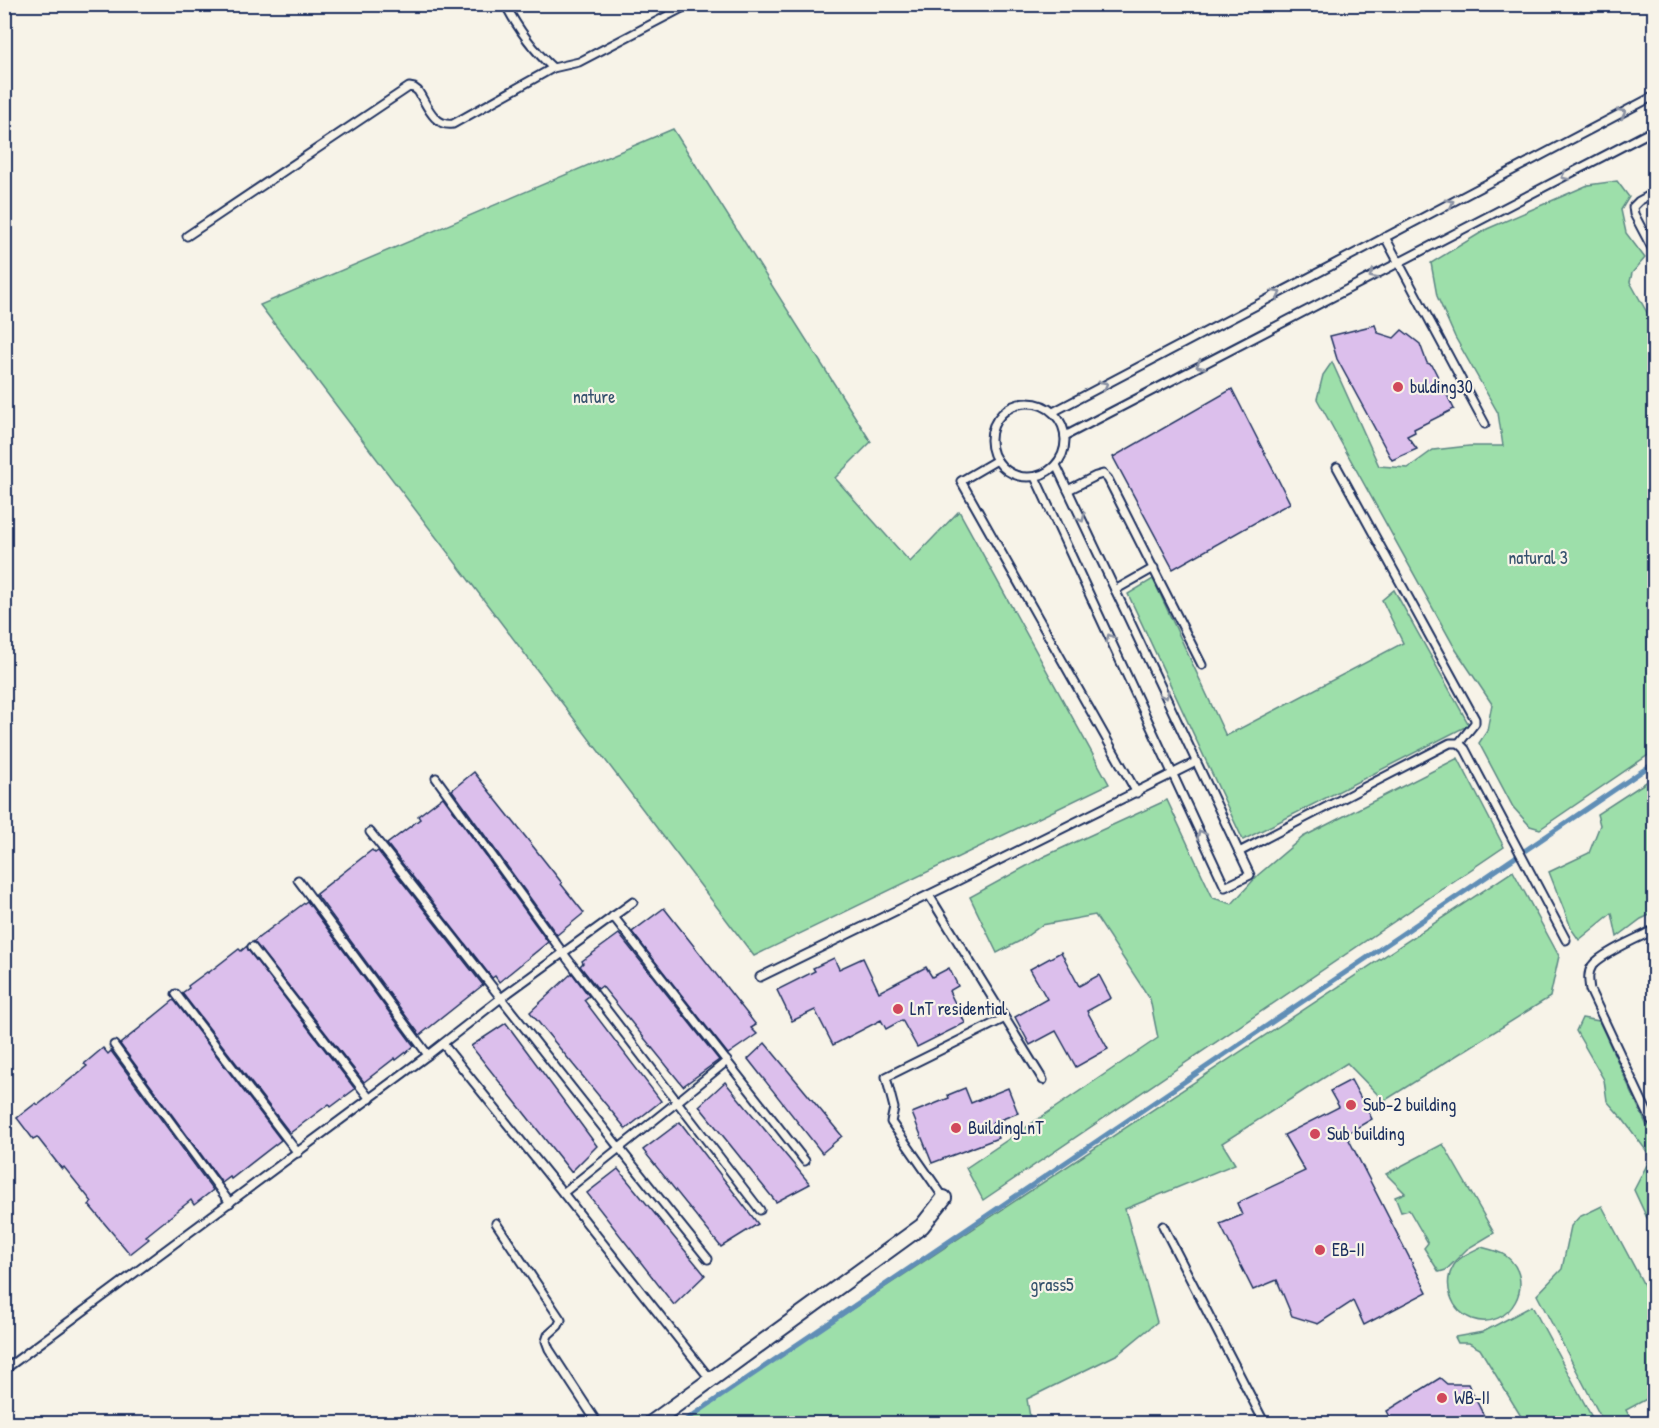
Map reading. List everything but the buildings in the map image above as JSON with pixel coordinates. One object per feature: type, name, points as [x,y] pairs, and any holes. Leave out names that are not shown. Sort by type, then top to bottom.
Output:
[{"type":"street","points":[[650,1424],[922,1226],[944,1198]]},
{"type":"lane","points":[[506,4],[516,25],[536,53],[553,68]]},
{"type":"lane","points":[[187,236],[409,87],[418,91],[436,121],[445,125],[453,124],[553,68],[579,62],[690,4]]},
{"type":"lane","points":[[1053,412],[1654,96]]},
{"type":"lane","points":[[1065,436],[1654,130]]},
{"type":"lane","points":[[1654,193],[1639,201],[1634,207],[1634,214],[1654,252]]},
{"type":"lane","points":[[1385,237],[1485,424]]},
{"type":"lane","points":[[1031,403],[1053,412],[1060,421],[1065,436],[1063,455],[1056,465],[1047,473],[1035,477],[1022,477],[1010,473],[1000,465],[993,454],[990,441],[999,417],[1009,408],[1020,404],[1031,403]]},
{"type":"lane","points":[[997,460],[961,481],[1137,792]]},
{"type":"lane","points":[[1035,477],[1225,887],[1250,875],[1056,465]]},
{"type":"lane","points":[[1337,467],[1475,719],[1474,726],[1459,743]]},
{"type":"lane","points":[[1068,490],[1103,474],[1108,479],[1202,665]]},
{"type":"lane","points":[[1115,590],[1154,568]]},
{"type":"lane","points":[[1239,852],[1450,743],[1459,743],[1465,749],[1566,940]]},
{"type":"lane","points":[[760,977],[1196,762]]},
{"type":"lane","points":[[435,778],[563,953],[760,1210]]},
{"type":"lane","points":[[370,832],[618,1149],[708,1259]]},
{"type":"lane","points":[[298,880],[428,1055]]},
{"type":"lane","points":[[929,895],[1043,1080]]},
{"type":"lane","points":[[4,1370],[633,902]]},
{"type":"lane","points":[[613,916],[805,1161]]},
{"type":"lane","points":[[1651,1120],[1590,990],[1588,978],[1592,967],[1601,957],[1654,930]]},
{"type":"lane","points":[[252,948],[370,1099]]},
{"type":"lane","points":[[176,994],[298,1153]]},
{"type":"lane","points":[[944,1198],[891,1122],[894,1108],[886,1077],[1005,1018]]},
{"type":"lane","points":[[443,1044],[711,1380]]},
{"type":"lane","points":[[114,1045],[230,1203]]},
{"type":"lane","points":[[563,1192],[727,1061]]},
{"type":"lane","points":[[496,1223],[561,1320],[548,1335],[546,1341],[598,1424]]},
{"type":"lane","points":[[1163,1227],[1265,1424]]},
{"type":"green space","name":"nature","points":[[673,129],[871,442],[835,478],[910,562],[959,511],[1109,784],[754,956],[260,305]]},
{"type":"green space","name":"natural 3","points":[[1617,181],[1629,197],[1621,210],[1626,233],[1645,258],[1632,273],[1630,282],[1654,325],[1654,751],[1540,829],[1530,826],[1513,807],[1479,743],[1487,731],[1492,704],[1456,650],[1317,399],[1323,375],[1332,362],[1379,466],[1408,468],[1433,450],[1469,446],[1503,446],[1498,413],[1455,337],[1437,296],[1431,263],[1487,229],[1588,185]]},
{"type":"green space","points":[[1153,579],[1226,736],[1403,643],[1382,600],[1394,590],[1469,725],[1243,840],[1128,594]]},
{"type":"green space","points":[[1458,758],[1504,847],[983,1200],[966,1168],[1158,1038],[1150,999],[1095,915],[1042,925],[1020,941],[997,953],[970,897],[1045,856],[1167,800],[1213,898],[1232,904],[1258,875],[1303,837]]},
{"type":"green space","points":[[1654,777],[1654,913],[1641,919],[1617,937],[1612,913],[1579,940],[1572,930],[1549,872],[1589,853],[1600,825],[1597,814]]},
{"type":"green space","name":"grass5","points":[[1513,871],[1559,956],[1550,997],[1384,1101],[1347,1063],[1222,1143],[1235,1164],[1125,1209],[1157,1322],[1118,1354],[1027,1399],[1031,1423],[680,1423]]},
{"type":"green space","points":[[1582,1018],[1599,1021],[1647,1126],[1654,1125],[1654,1223],[1647,1218],[1634,1190],[1651,1157],[1607,1101],[1604,1080],[1576,1031]]},
{"type":"green space","points":[[1443,1144],[1494,1233],[1467,1249],[1446,1270],[1439,1272],[1424,1248],[1428,1243],[1409,1210],[1401,1212],[1395,1197],[1405,1193],[1386,1174]]},
{"type":"green space","points":[[1602,1206],[1654,1304],[1654,1395],[1626,1410],[1633,1423],[1604,1423],[1537,1295],[1562,1269],[1571,1226],[1579,1217]]},
{"type":"green space","points":[[1481,1247],[1506,1256],[1515,1266],[1520,1278],[1515,1302],[1508,1311],[1498,1318],[1486,1321],[1472,1319],[1459,1310],[1449,1288],[1450,1272],[1456,1262]]},
{"type":"green space","points":[[1532,1306],[1595,1423],[1525,1423],[1480,1349],[1469,1343],[1458,1343],[1455,1337],[1483,1332]]},
{"type":"waterway","points":[[680,1424],[1654,763]]},
{"type":"place","name":"bulding30","points":[[1398,387]]},
{"type":"place","name":"LnT residential","points":[[898,1009]]},
{"type":"place","name":"Sub-2 building","points":[[1351,1105]]},
{"type":"place","name":"BuildingLnT","points":[[956,1128]]},
{"type":"place","name":"Sub building","points":[[1315,1134]]},
{"type":"place","name":"EB-II","points":[[1320,1250]]},
{"type":"place","name":"WB-II","points":[[1442,1398]]}]
